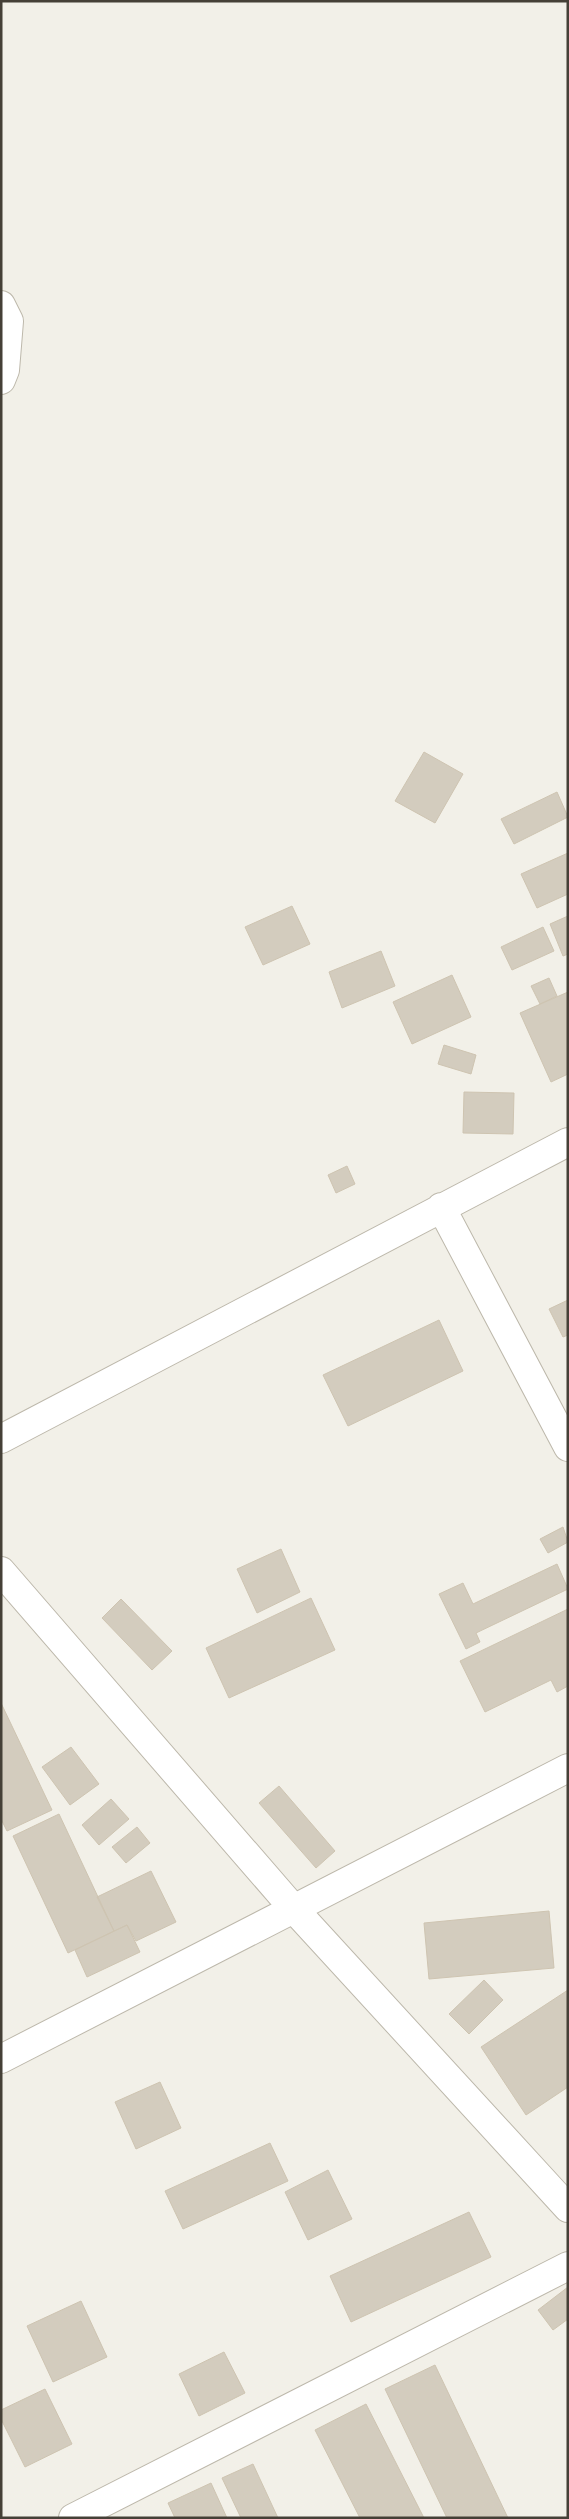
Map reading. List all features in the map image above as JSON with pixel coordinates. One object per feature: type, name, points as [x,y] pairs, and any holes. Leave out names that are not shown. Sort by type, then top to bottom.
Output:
[{"type":"street","points":[[1,305],[9,321],[5,370],[1,380]]},
{"type":"street","points":[[1,1439],[568,1142]]},
{"type":"street","points":[[441,1207],[568,1446]]},
{"type":"street","points":[[1,1571],[293,1908],[568,2208]]},
{"type":"street","points":[[1,2060],[568,1768]]},
{"type":"street","points":[[73,2518],[568,2266]]},
{"type":"building","points":[[424,752],[463,774],[435,823],[395,801]]},
{"type":"building","points":[[557,792],[568,817],[514,844],[501,819]]},
{"type":"building","points":[[568,853],[568,894],[537,908],[521,874]]},
{"type":"building","points":[[292,906],[310,944],[263,965],[245,927]]},
{"type":"building","points":[[568,916],[568,954],[563,956],[550,924]]},
{"type":"building","points":[[543,927],[554,951],[512,970],[501,947]]},
{"type":"building","points":[[381,951],[395,986],[342,1008],[329,972]]},
{"type":"building","points":[[452,975],[471,1017],[412,1044],[393,1002]]},
{"type":"building","points":[[549,978],[557,996],[540,1004],[531,986]]},
{"type":"building","points":[[568,992],[568,1074],[551,1082],[520,1013]]},
{"type":"building","points":[[444,1045],[476,1055],[471,1074],[438,1064]]},
{"type":"building","points":[[464,1092],[514,1093],[513,1134],[463,1133]]},
{"type":"building","points":[[347,1166],[355,1184],[336,1193],[328,1175]]},
{"type":"building","points":[[568,1300],[568,1335],[563,1337],[549,1309]]},
{"type":"building","points":[[439,1320],[463,1371],[348,1426],[323,1375]]},
{"type":"building","points":[[563,1527],[568,1542],[548,1553],[540,1539]]},
{"type":"building","points":[[281,1549],[300,1592],[257,1613],[237,1569]]},
{"type":"building","points":[[557,1564],[568,1589],[476,1633],[480,1642],[466,1649],[439,1594],[463,1583],[473,1604]]},
{"type":"building","points":[[311,1598],[335,1650],[229,1698],[206,1648]]},
{"type":"building","points":[[121,1599],[172,1651],[152,1670],[102,1618]]},
{"type":"building","points":[[568,1609],[568,1686],[557,1692],[551,1680],[485,1712],[460,1661]]},
{"type":"building","points":[[1,1703],[52,1810],[7,1831],[1,1819]]},
{"type":"building","points":[[71,1747],[99,1784],[70,1805],[42,1767]]},
{"type":"building","points":[[279,1786],[335,1851],[316,1868],[259,1803]]},
{"type":"building","points":[[111,1799],[129,1819],[99,1845],[82,1825]]},
{"type":"building","points":[[59,1814],[114,1931],[68,1953],[13,1836]]},
{"type":"building","points":[[137,1827],[150,1843],[126,1863],[112,1847]]},
{"type":"building","points":[[151,1871],[176,1922],[136,1941],[127,1925],[114,1931],[97,1897]]},
{"type":"building","points":[[549,1911],[554,1968],[429,1979],[424,1923]]},
{"type":"building","points":[[127,1925],[140,1952],[87,1977],[75,1950]]},
{"type":"building","points":[[484,1980],[503,2000],[469,2034],[449,2014]]},
{"type":"building","points":[[568,1990],[568,2087],[526,2115],[481,2047]]},
{"type":"building","points":[[160,2082],[181,2128],[136,2149],[115,2102]]},
{"type":"building","points":[[270,2143],[288,2181],[183,2229],[165,2191]]},
{"type":"building","points":[[328,2170],[352,2219],[308,2240],[285,2192]]},
{"type":"building","points":[[469,2212],[491,2257],[351,2322],[330,2276]]},
{"type":"building","points":[[568,2287],[568,2319],[553,2330],[538,2310]]},
{"type":"building","points":[[81,2301],[107,2357],[53,2382],[27,2326]]},
{"type":"building","points":[[224,2352],[245,2393],[199,2416],[179,2374]]},
{"type":"building","points":[[435,2365],[508,2518],[447,2518],[385,2389]]},
{"type":"building","points":[[45,2389],[72,2444],[25,2467],[1,2419],[1,2410]]},
{"type":"building","points":[[366,2404],[424,2518],[360,2518],[315,2430]]},
{"type":"building","points":[[253,2464],[278,2518],[241,2518],[222,2478]]},
{"type":"building","points":[[211,2483],[227,2518],[175,2518],[168,2503]]}]
